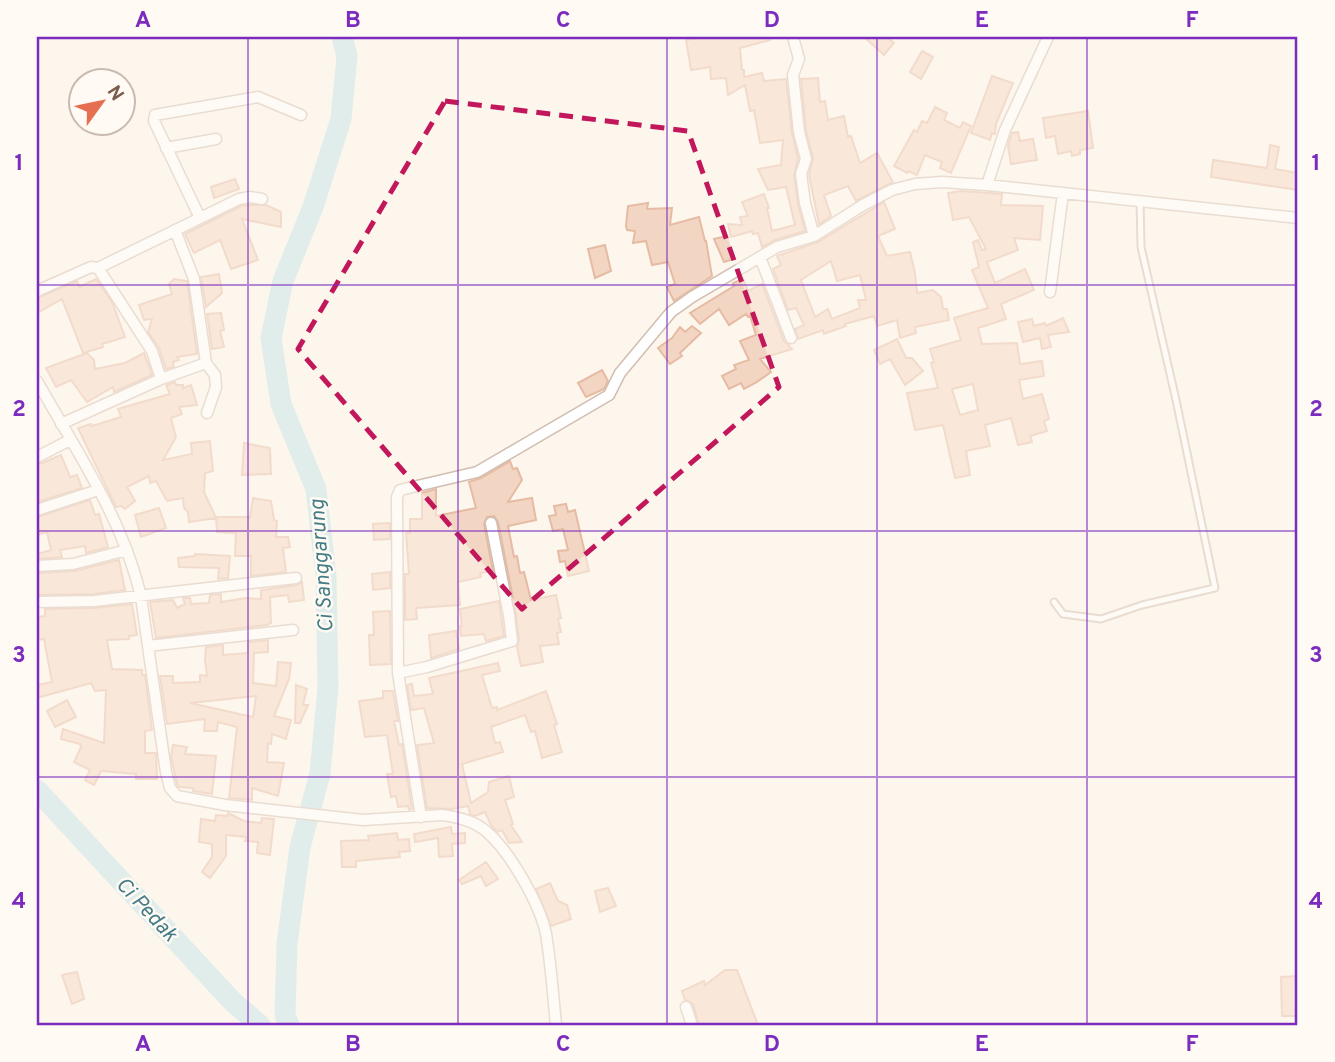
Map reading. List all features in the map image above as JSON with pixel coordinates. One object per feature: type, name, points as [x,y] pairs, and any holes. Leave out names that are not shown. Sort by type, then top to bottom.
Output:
[{"type":"street","points":[[793,37],[799,59],[793,75],[799,132],[806,159],[801,174],[814,236]]},
{"type":"street","points":[[986,185],[1004,130],[1048,37]]},
{"type":"street","points":[[200,218],[154,121],[155,115],[258,97],[301,115]]},
{"type":"street","points":[[166,148],[216,138]]},
{"type":"street","points":[[421,817],[398,673],[397,496],[400,490],[477,472],[610,395],[620,373],[671,312],[777,247],[814,236],[892,190],[929,183],[986,185],[1298,218]]},
{"type":"street","points":[[1050,292],[1063,193]]},
{"type":"street","points":[[37,291],[91,267],[98,268],[239,199],[262,199]]},
{"type":"street","points":[[175,230],[194,279],[206,363],[215,375],[216,387],[207,413]]},
{"type":"street","points":[[760,257],[792,338]]},
{"type":"street","points":[[98,268],[150,348],[161,379]]},
{"type":"street","points":[[61,424],[161,379],[206,363]]},
{"type":"street","points":[[37,382],[98,490],[127,550],[141,597],[166,772],[172,792],[182,798],[225,805],[352,819],[454,817],[478,825],[497,843],[534,900],[545,933],[556,1025]]},
{"type":"street","points":[[37,457],[70,440]]},
{"type":"street","points":[[37,510],[98,490]]},
{"type":"street","points":[[398,673],[512,641],[491,523]]},
{"type":"street","points":[[37,566],[73,564],[127,550]]},
{"type":"street","points":[[37,602],[141,597],[296,578]]},
{"type":"street","points":[[148,646],[293,630]]},
{"type":"street","points":[[685,1007],[692,1025]]},
{"type":"lane","points":[[1054,602],[1063,614],[1101,619],[1142,605],[1214,588],[1177,400],[1140,241],[1140,200]]},
{"type":"highlighted area","points":[[445,101],[688,131],[779,387],[522,609],[298,349]]},
{"type":"building","points":[[704,37],[769,37],[770,40],[740,48],[742,70],[744,77],[762,73],[764,81],[786,79],[798,159],[794,175],[805,231],[762,247],[758,233],[753,234],[752,231],[731,237],[728,224],[742,225],[740,217],[748,216],[742,202],[764,194],[772,231],[795,225],[786,187],[768,190],[758,169],[781,165],[783,140],[760,143],[754,110],[750,111],[745,85],[728,95],[726,78],[711,79],[710,67],[691,70],[686,40]]},
{"type":"building","points":[[864,37],[886,37],[894,43],[884,55]]},
{"type":"building","points":[[922,51],[933,57],[921,79],[910,72]]},
{"type":"building","points":[[992,76],[1013,83],[996,124],[995,134],[992,133],[990,140],[971,133]]},
{"type":"building","points":[[818,78],[820,102],[825,101],[828,120],[844,116],[848,137],[851,136],[860,163],[877,153],[893,182],[856,201],[848,186],[824,195],[831,216],[819,224],[809,175],[813,158],[806,131],[801,79]]},
{"type":"building","points":[[935,107],[947,113],[944,120],[960,128],[963,122],[971,126],[951,173],[940,168],[942,162],[925,155],[917,175],[894,166],[914,130],[917,132],[922,121],[927,123]]},
{"type":"building","points":[[1088,111],[1093,148],[1080,150],[1080,154],[1072,156],[1071,151],[1058,154],[1055,136],[1046,138],[1043,118]]},
{"type":"building","points":[[1018,132],[1020,141],[1033,139],[1037,160],[1011,164],[1008,146],[1012,133]]},
{"type":"building","points":[[1270,145],[1279,147],[1275,169],[1298,173],[1298,190],[1211,177],[1213,160],[1267,168]]},
{"type":"building","points":[[235,179],[239,189],[214,198],[211,187]]},
{"type":"building","points":[[961,191],[1002,194],[1001,205],[1043,206],[1040,240],[1014,238],[1018,250],[987,262],[995,283],[1025,269],[1034,290],[1001,304],[1006,319],[978,328],[982,344],[1017,343],[1020,364],[1042,361],[1044,376],[1019,380],[1023,399],[1042,394],[1049,419],[1044,421],[1047,431],[1030,436],[1032,442],[1018,445],[1011,418],[985,425],[990,446],[966,451],[970,475],[955,478],[943,425],[915,430],[907,393],[938,388],[930,349],[961,340],[954,318],[988,308],[972,270],[979,267],[973,242],[978,240],[982,250],[986,249],[969,217],[953,220],[948,193]],"holes":[[[973,384],[978,410],[960,415],[952,389]]]},
{"type":"building","points":[[884,202],[895,229],[878,236],[887,256],[910,252],[917,293],[933,290],[941,297],[949,320],[915,327],[916,333],[900,338],[897,320],[877,326],[874,316],[845,324],[846,326],[824,334],[823,330],[798,339],[795,329],[804,325],[796,308],[788,310],[773,269],[781,265],[777,256],[818,242]],"holes":[[[831,261],[837,281],[860,275],[866,300],[858,300],[860,308],[832,319],[828,309],[815,317],[801,280]]]},
{"type":"building","points":[[648,203],[647,209],[672,208],[670,225],[699,217],[706,241],[712,276],[674,301],[667,287],[675,284],[668,262],[652,265],[646,241],[633,243],[635,231],[627,230],[628,206]]},
{"type":"building","points":[[266,205],[281,212],[281,227],[242,219],[258,260],[231,269],[220,240],[194,253],[185,234],[241,206]]},
{"type":"building","points":[[727,236],[733,259],[724,262],[714,239]]},
{"type":"building","points":[[605,245],[611,271],[595,278],[588,249]]},
{"type":"building","points":[[219,274],[222,293],[206,307],[201,277]]},
{"type":"building","points":[[96,279],[112,302],[125,337],[83,353],[62,299],[37,313],[37,298],[77,281],[79,287]]},
{"type":"building","points":[[174,279],[187,281],[197,354],[177,357],[179,360],[173,362],[174,367],[166,369],[159,348],[148,332],[152,319],[144,320],[139,305],[172,294],[169,284]]},
{"type":"building","points":[[743,279],[748,291],[762,284],[784,341],[792,349],[760,359],[771,372],[757,382],[744,389],[741,383],[729,389],[722,376],[736,369],[734,365],[749,360],[740,341],[756,335],[750,316],[746,314],[729,325],[719,309],[700,324],[690,313]]},
{"type":"building","points":[[221,313],[224,330],[220,331],[224,347],[212,349],[207,314]]},
{"type":"building","points":[[1063,318],[1069,332],[1048,335],[1051,347],[1042,349],[1040,338],[1023,342],[1018,322],[1032,319],[1034,326],[1045,323],[1046,326]]},
{"type":"building","points":[[692,326],[701,333],[680,353],[682,356],[670,364],[658,348],[672,338],[680,327],[685,332]]},
{"type":"building","points":[[897,339],[906,358],[912,358],[923,371],[905,385],[890,359],[880,364],[874,350]]},
{"type":"building","points":[[87,353],[94,360],[95,369],[125,363],[144,353],[152,375],[114,392],[113,387],[87,402],[71,380],[56,387],[46,368]]},
{"type":"building","points":[[602,370],[608,381],[604,389],[586,397],[578,383]]},
{"type":"building","points":[[175,382],[176,385],[183,385],[183,388],[191,385],[197,405],[179,407],[182,414],[171,418],[176,437],[163,460],[192,454],[191,443],[210,441],[213,471],[205,473],[204,492],[216,518],[189,522],[183,498],[167,501],[156,481],[150,483],[149,476],[127,487],[135,501],[125,509],[116,507],[78,428],[121,417],[118,409],[170,394],[166,385]]},
{"type":"building","points":[[244,443],[270,448],[271,474],[242,475]]},
{"type":"building","points":[[61,455],[70,477],[77,475],[82,488],[37,502],[37,465]]},
{"type":"building","points":[[510,461],[513,469],[517,468],[522,480],[508,502],[532,498],[536,520],[508,526],[514,557],[517,556],[520,573],[524,572],[531,600],[556,595],[561,618],[558,619],[561,632],[557,633],[559,644],[540,646],[543,662],[521,666],[517,647],[519,640],[516,614],[498,522],[494,516],[487,517],[484,524],[493,571],[480,573],[481,577],[458,582],[460,605],[416,608],[417,619],[405,620],[405,574],[409,574],[406,533],[410,533],[410,519],[422,519],[422,493],[436,489],[436,516],[476,508],[469,482]]},
{"type":"building","points":[[253,498],[271,501],[274,520],[277,521],[276,537],[288,537],[290,547],[283,548],[286,572],[251,576],[251,556],[235,556],[236,533],[217,532],[216,517],[250,517]]},
{"type":"building","points":[[90,500],[95,515],[99,514],[108,547],[86,553],[85,546],[60,550],[62,557],[37,559],[37,554],[51,550],[47,532],[37,535],[37,517]]},
{"type":"building","points":[[566,504],[568,512],[575,510],[589,571],[568,576],[565,561],[560,562],[558,551],[568,550],[563,529],[553,531],[549,516],[556,515],[554,506]]},
{"type":"building","points":[[159,508],[166,528],[141,537],[135,515]]},
{"type":"building","points":[[390,523],[390,539],[374,540],[373,524]]},
{"type":"building","points":[[195,554],[230,556],[228,578],[218,579],[219,568],[179,567],[178,558]]},
{"type":"building","points":[[119,560],[125,590],[94,594],[38,595],[37,573],[75,571]]},
{"type":"building","points":[[390,572],[390,588],[373,590],[372,574]]},
{"type":"building","points":[[302,582],[304,600],[289,602],[288,595],[270,597],[271,623],[267,625],[156,638],[150,602],[173,600],[177,608],[185,604],[183,598],[190,598],[191,604],[209,603],[210,595],[221,594],[221,602],[246,598],[261,599],[261,590]]},
{"type":"building","points":[[499,601],[504,636],[486,641],[484,634],[461,636],[460,609]]},
{"type":"building","points":[[132,604],[137,635],[129,636],[129,639],[107,640],[112,669],[142,670],[142,675],[145,675],[152,730],[145,731],[145,753],[156,753],[157,779],[136,779],[136,774],[101,771],[94,785],[85,780],[90,770],[74,762],[80,744],[61,739],[63,729],[104,743],[106,690],[95,691],[91,683],[37,698],[37,685],[52,682],[44,639],[37,640],[37,617],[45,616],[45,609]]},
{"type":"building","points":[[390,611],[391,664],[370,665],[369,635],[374,635],[373,612]]},
{"type":"building","points":[[456,631],[459,649],[431,658],[429,635]]},
{"type":"building","points":[[268,640],[268,652],[254,653],[253,683],[276,686],[278,662],[291,663],[289,679],[274,716],[291,720],[286,739],[272,734],[271,744],[268,743],[267,762],[284,763],[278,796],[252,788],[252,800],[229,798],[237,727],[218,722],[217,731],[204,731],[205,719],[167,724],[160,676],[173,676],[173,683],[200,682],[200,675],[207,676],[206,647],[223,645],[223,655],[248,653],[248,642]],"holes":[[[256,696],[253,717],[190,703]]]},
{"type":"building","points":[[498,663],[500,671],[482,675],[492,708],[497,707],[497,710],[546,691],[557,724],[554,725],[562,752],[542,758],[535,731],[531,732],[525,715],[491,727],[495,743],[500,742],[503,752],[462,764],[471,803],[488,792],[489,782],[509,776],[514,797],[505,800],[513,824],[511,825],[522,842],[509,843],[502,830],[497,832],[491,825],[485,812],[475,816],[470,814],[468,806],[452,809],[427,808],[417,745],[434,743],[424,708],[411,710],[407,685],[412,684],[414,696],[433,694],[429,678]]},
{"type":"building","points":[[296,685],[307,689],[303,705],[308,705],[300,723],[295,723]]},
{"type":"building","points":[[383,691],[393,691],[398,721],[394,721],[399,745],[402,744],[412,809],[409,810],[408,806],[398,807],[396,796],[391,797],[387,774],[393,774],[387,735],[365,737],[359,701],[383,698]]},
{"type":"building","points":[[67,700],[76,717],[55,727],[47,711]]},
{"type":"building","points":[[173,745],[187,747],[185,754],[216,756],[212,794],[179,787],[171,757]]},
{"type":"building","points":[[228,813],[244,821],[261,823],[262,818],[274,819],[270,855],[257,853],[258,842],[245,841],[246,837],[226,835],[226,856],[210,878],[202,872],[212,857],[212,844],[199,842],[201,819],[215,821],[216,815],[227,816]]},
{"type":"building","points":[[451,827],[452,834],[465,833],[465,843],[452,844],[453,856],[439,857],[438,838],[415,842],[414,834]]},
{"type":"building","points":[[397,833],[398,840],[409,839],[410,851],[399,852],[400,857],[356,861],[356,867],[342,867],[341,841],[369,840],[368,836]]},
{"type":"building","points":[[486,862],[498,879],[486,886],[481,876],[462,884],[459,880]]},
{"type":"building","points":[[550,883],[558,901],[567,905],[571,919],[551,926],[536,889]]},
{"type":"building","points":[[608,888],[616,906],[600,912],[595,891]]},
{"type":"building","points":[[725,970],[737,970],[758,1025],[699,1025],[693,1004],[685,1000],[682,991],[704,981],[705,985]]},
{"type":"building","points":[[77,972],[84,999],[72,1004],[62,975]]},
{"type":"building","points":[[1298,976],[1298,1016],[1282,1016],[1281,977]]},
{"type":"waterway","name":"Ci Sanggarung","points":[[289,1025],[285,1015],[287,944],[300,847],[320,774],[328,688],[326,576],[316,489],[281,404],[271,338],[283,281],[313,207],[341,119],[347,56],[342,37]]},
{"type":"waterway","name":"Ci Pedak","points":[[37,790],[232,1001],[260,1025]]}]
